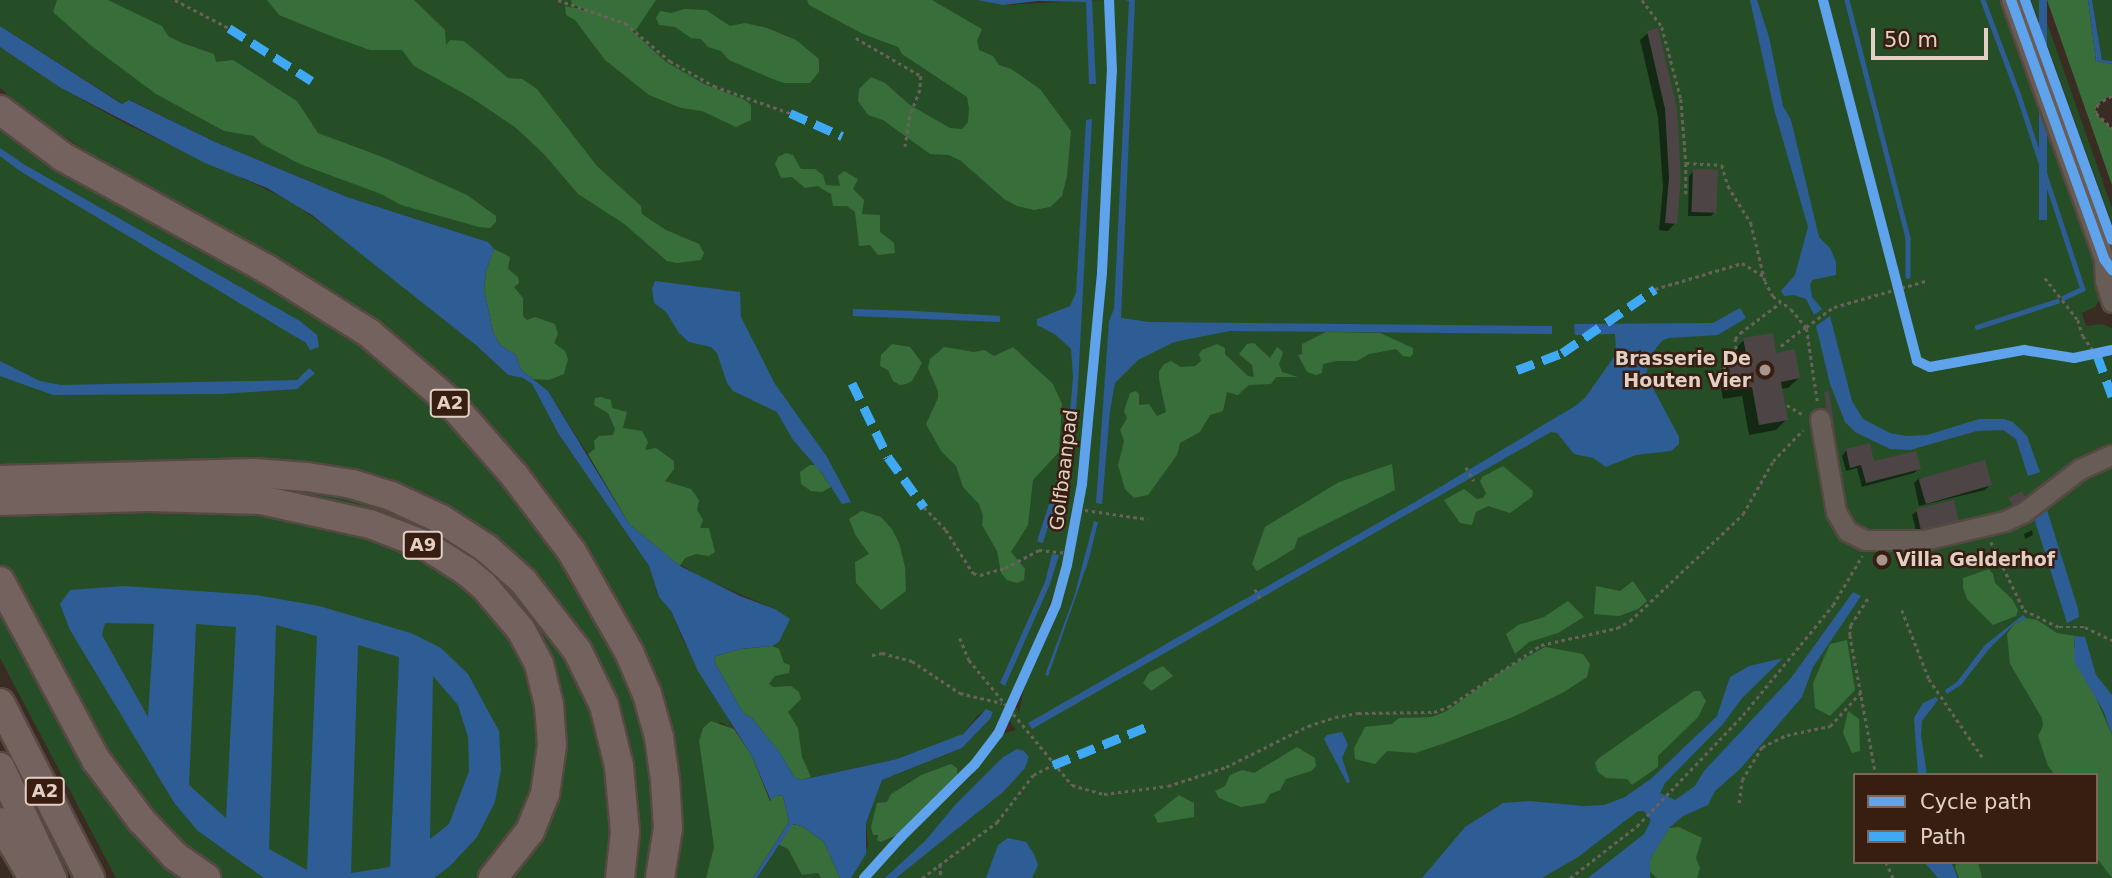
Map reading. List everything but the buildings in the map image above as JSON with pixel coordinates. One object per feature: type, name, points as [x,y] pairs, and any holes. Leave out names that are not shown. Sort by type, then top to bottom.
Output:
[{"type":"highway","name":"A2","points":[[0,110],[64,157],[267,269],[369,332],[449,401],[514,475],[572,552],[629,652],[647,694],[659,737],[665,780],[668,828],[660,878]]},
{"type":"highway","points":[[11,490],[254,473],[352,484],[391,496],[441,519],[486,548],[523,581],[577,650],[604,705],[620,779],[625,832],[621,878]]},
{"type":"highway","name":"A9","points":[[11,490],[261,500],[370,524],[425,545],[466,571],[484,586],[521,630],[539,664],[550,718],[552,745],[545,794],[530,831],[493,878]]},
{"type":"highway","points":[[0,581],[96,760],[141,820],[175,856],[206,878]]},
{"type":"highway","name":"A2","points":[[0,704],[90,878]]},
{"type":"highway","name":"A2","points":[[0,767],[52,878]]},
{"type":"highway","points":[[0,822],[33,878]]},
{"type":"street","points":[[2011,0],[2108,264],[2105,281],[2112,302]]},
{"type":"street","points":[[1820,419],[1836,512],[1847,531],[1865,540],[1924,540],[1975,528],[2024,512],[2080,469],[2112,455]]},
{"type":"path","points":[[175,0],[229,28]]},
{"type":"path","points":[[558,0],[625,23],[670,61],[714,86],[790,113]]},
{"type":"path","points":[[1642,0],[1662,27],[1681,99],[1686,194]]},
{"type":"path","points":[[856,38],[921,76],[920,90],[909,116],[905,147]]},
{"type":"path","points":[[2112,96],[2098,104],[2096,113],[2112,128]]},
{"type":"path","points":[[1686,163],[1722,165],[1728,186],[1751,223],[1764,276],[1780,303],[1791,309],[1805,327],[1820,419]]},
{"type":"path","points":[[1655,289],[1742,263],[1764,276]]},
{"type":"path","points":[[2045,278],[2078,320],[2091,356],[2112,351]]},
{"type":"path","points":[[1780,346],[1832,308],[1925,281]]},
{"type":"path","points":[[1726,390],[1723,357],[1736,349],[1735,339],[1740,333],[1780,303]]},
{"type":"path","points":[[960,638],[969,660],[1002,703],[1007,719],[1072,785],[1089,792],[1104,794],[1142,791],[1198,778],[1308,726],[1335,717],[1358,713],[1420,714],[1448,707],[1541,645],[1617,628],[1642,612],[1743,514],[1773,461],[1803,430]]},
{"type":"path","points":[[1466,467],[1474,481]]},
{"type":"path","points":[[924,507],[946,530],[973,573],[980,575],[1005,568],[1039,550],[1070,553]]},
{"type":"path","points":[[1077,514],[1147,520]]},
{"type":"path","points":[[1975,528],[1993,543],[2024,610],[2059,627],[2085,627],[2112,640]]},
{"type":"path","points":[[1570,878],[1607,851],[1646,817],[1785,667],[1854,574],[1865,540]]},
{"type":"path","points":[[1255,589],[1262,601]]},
{"type":"path","points":[[1868,599],[1851,625],[1850,635],[1876,773]]},
{"type":"path","points":[[1902,610],[1929,679],[1983,758]]},
{"type":"path","points":[[872,655],[882,653],[912,661],[960,694],[1002,703]]},
{"type":"path","points":[[1739,803],[1742,780],[1762,747],[1787,735],[1830,726],[1861,692]]},
{"type":"path","points":[[1007,719],[1019,694]]},
{"type":"path","points":[[922,878],[997,822],[1033,775],[1053,765]]},
{"type":"path","points":[[940,864],[941,878]]},
{"type":"green space","points":[[0,0],[977,0],[1003,5],[1104,0],[1108,47],[1103,192],[1075,505],[1058,584],[1011,698],[1019,713],[1023,692],[1069,576],[1082,509],[1097,373],[1111,181],[1116,63],[1113,0],[2000,0],[2096,263],[2101,297],[2095,307],[2082,313],[2086,326],[2102,324],[2112,328],[2112,346],[2095,350],[2100,358],[2112,355],[2112,878],[869,878],[892,851],[972,775],[1002,734],[1016,730],[1005,714],[985,745],[958,777],[957,768],[921,775],[891,794],[878,834],[881,842],[895,836],[858,878],[851,878],[868,846],[866,823],[882,780],[962,748],[990,719],[988,709],[978,715],[963,734],[954,739],[897,759],[801,780],[752,718],[775,609],[702,578],[659,551],[599,472],[548,391],[521,370],[488,242],[347,197],[215,142],[130,100],[123,104],[0,26]]},
{"type":"green space","points":[[57,0],[108,0],[162,26],[168,36],[214,54],[216,62],[233,60],[297,101],[318,133],[385,158],[467,195],[496,216],[496,222],[490,228],[479,227],[401,205],[381,194],[300,164],[262,144],[254,136],[224,131],[156,94],[89,44],[53,12]]},
{"type":"green space","points":[[267,0],[414,0],[445,30],[446,45],[450,40],[464,41],[508,78],[522,79],[537,89],[597,166],[641,206],[642,214],[666,230],[699,244],[704,253],[701,260],[677,263],[667,261],[623,223],[578,194],[544,154],[515,127],[472,98],[414,66],[402,50],[370,50],[331,36],[279,15]]},
{"type":"green space","points":[[571,0],[656,0],[635,31],[631,30],[666,62],[706,85],[745,100],[751,105],[751,120],[736,127],[702,111],[681,108],[649,95],[605,60],[575,20],[566,15],[565,6],[588,11],[572,4]]},
{"type":"green space","points":[[807,0],[932,0],[982,29],[977,41],[979,50],[993,56],[999,65],[1011,69],[1040,89],[1071,131],[1067,176],[1062,196],[1050,207],[1034,210],[1017,206],[1004,199],[961,161],[949,155],[930,154],[883,120],[868,115],[858,101],[859,89],[871,77],[885,83],[910,105],[950,128],[962,129],[968,122],[969,108],[967,97],[902,54],[898,47],[863,34],[809,5]]},
{"type":"green space","points":[[2031,0],[2039,0],[2112,208],[2112,224]]},
{"type":"green space","points":[[2047,0],[2088,0],[2096,61],[2112,64],[2112,95],[2097,104],[2095,113],[2112,129],[2112,185]]},
{"type":"green space","points":[[2092,0],[2112,0],[2112,61],[2102,60]]},
{"type":"green space","points":[[684,9],[706,10],[730,26],[745,23],[767,28],[796,40],[819,59],[819,72],[810,83],[784,83],[729,60],[721,51],[708,47],[701,39],[691,38],[675,27],[659,25],[656,18],[660,11],[672,13]]},
{"type":"green space","points":[[0,47],[61,88],[128,125],[289,200],[349,243],[477,346],[508,375],[523,378],[532,384],[558,433],[649,566],[659,597],[671,611],[684,642],[734,729],[720,722],[699,741],[714,847],[706,878],[675,878],[681,784],[674,736],[655,676],[610,586],[541,482],[441,375],[342,296],[96,157],[35,118],[0,88]]},
{"type":"green space","points":[[0,116],[330,312],[463,424],[618,637],[661,790],[654,878],[116,878],[0,658]]},
{"type":"green space","points":[[786,153],[793,155],[801,169],[815,169],[823,175],[826,185],[840,186],[838,176],[844,171],[858,179],[853,189],[864,200],[862,214],[880,215],[880,232],[894,243],[895,253],[878,255],[870,245],[859,246],[855,212],[847,206],[833,206],[831,194],[818,186],[805,188],[792,177],[781,178],[775,164],[778,157]]},
{"type":"green space","points":[[494,249],[510,257],[508,269],[518,277],[519,283],[514,287],[523,298],[523,316],[527,320],[535,317],[555,324],[558,334],[554,343],[565,351],[568,359],[564,374],[549,380],[533,379],[521,370],[516,355],[500,345],[493,332],[484,289],[486,271]]},
{"type":"green space","points":[[1326,332],[1380,333],[1413,348],[1413,354],[1410,357],[1403,356],[1396,349],[1369,354],[1357,361],[1323,364],[1322,373],[1316,375],[1307,372],[1298,355],[1302,354],[1302,344]]},
{"type":"green space","points":[[1254,343],[1270,358],[1277,347],[1280,349],[1283,353],[1279,364],[1282,372],[1298,377],[1276,377],[1271,384],[1249,385],[1238,395],[1227,392],[1223,411],[1210,415],[1200,432],[1180,443],[1177,455],[1148,495],[1134,498],[1125,489],[1118,465],[1124,441],[1120,430],[1127,418],[1124,411],[1130,393],[1136,391],[1139,394],[1139,405],[1149,404],[1157,416],[1166,412],[1159,379],[1159,371],[1164,364],[1171,361],[1181,367],[1195,366],[1201,361],[1199,354],[1202,350],[1217,344],[1225,348],[1225,354],[1248,376],[1254,377],[1252,365],[1239,354],[1247,344]]},
{"type":"green space","points":[[892,344],[910,347],[922,363],[912,381],[906,384],[900,385],[893,381],[888,370],[880,366],[881,355]]},
{"type":"green space","points":[[944,347],[974,352],[984,350],[994,356],[1013,347],[1053,384],[1062,404],[1059,452],[1033,480],[1028,525],[1011,552],[1025,569],[1024,580],[1017,583],[1007,580],[1001,573],[997,551],[982,525],[983,516],[979,504],[963,487],[956,466],[941,451],[926,424],[938,398],[938,391],[928,368],[930,359]]},
{"type":"green space","points":[[595,398],[611,400],[612,408],[627,412],[623,428],[642,431],[648,442],[645,450],[656,448],[674,461],[674,469],[665,481],[691,489],[699,500],[697,510],[703,520],[700,528],[709,528],[715,552],[709,556],[696,554],[685,558],[680,566],[629,524],[588,454],[595,449],[594,441],[599,436],[613,435],[615,429],[608,413],[594,405]]},
{"type":"green space","points":[[1392,464],[1395,490],[1298,538],[1294,549],[1257,571],[1252,564],[1265,527],[1339,482]]},
{"type":"green space","points":[[810,465],[816,465],[831,487],[822,492],[811,491],[801,484],[800,472]]},
{"type":"green space","points":[[1503,466],[1533,491],[1532,497],[1510,513],[1488,506],[1476,512],[1472,525],[1460,523],[1444,500],[1464,489],[1477,499],[1483,498],[1486,493],[1480,481],[1482,477]]},
{"type":"green space","points":[[862,511],[881,517],[892,529],[905,567],[906,591],[881,610],[856,583],[855,562],[869,554],[856,536],[849,519]]},
{"type":"green space","points":[[1989,569],[1995,583],[2012,599],[2018,610],[2016,616],[1993,625],[1967,599],[1963,588],[1963,578]]},
{"type":"green space","points":[[1633,581],[1647,601],[1638,609],[1619,616],[1594,614],[1596,586],[1620,591]]},
{"type":"green space","points":[[1568,601],[1584,617],[1558,633],[1529,642],[1515,654],[1506,634],[1518,625],[1544,617]]},
{"type":"green space","points":[[2026,618],[2037,620],[2057,633],[2075,636],[2074,647],[2112,735],[2112,878],[2098,860],[2098,773],[2053,773],[2048,766],[2038,736],[2043,726],[2042,718],[2010,664],[2007,634],[2014,624]]},
{"type":"green space","points":[[1847,640],[1855,690],[1830,716],[1815,708],[1813,683],[1830,644]]},
{"type":"green space","points":[[772,646],[779,649],[784,663],[790,665],[789,673],[775,676],[769,684],[773,687],[791,686],[799,692],[801,699],[788,712],[798,728],[802,757],[811,777],[801,780],[794,777],[780,753],[752,718],[743,713],[714,661],[716,656],[741,649]]},
{"type":"green space","points":[[1545,647],[1583,654],[1590,664],[1587,677],[1564,692],[1513,717],[1445,743],[1415,753],[1387,751],[1375,764],[1355,759],[1354,748],[1365,727],[1392,724],[1399,718],[1432,717],[1447,711],[1502,671]]},
{"type":"green space","points":[[1163,666],[1173,676],[1151,691],[1143,683],[1149,673]]},
{"type":"green space","points":[[1694,691],[1700,691],[1706,701],[1698,717],[1658,756],[1658,767],[1632,785],[1627,779],[1606,778],[1598,772],[1595,763],[1599,758]]},
{"type":"green space","points":[[1848,711],[1859,719],[1860,751],[1852,753],[1843,733]]},
{"type":"green space","points":[[711,721],[734,729],[752,756],[770,801],[776,795],[783,796],[789,822],[753,878],[706,878],[714,847],[699,741],[703,728]]},
{"type":"green space","points":[[1297,747],[1315,758],[1316,766],[1311,771],[1286,779],[1280,790],[1270,794],[1265,803],[1241,807],[1219,798],[1215,791],[1225,786],[1230,775],[1242,770],[1254,773]]},
{"type":"green space","points":[[951,764],[957,768],[958,777],[895,836],[881,842],[877,840],[878,835],[873,835],[871,827],[877,803],[887,802],[891,794],[921,775]]},
{"type":"green space","points":[[1179,795],[1194,803],[1194,817],[1158,823],[1154,815]]},
{"type":"green space","points":[[792,824],[802,826],[824,842],[840,878],[821,878],[818,873],[802,875],[788,849],[779,845]]},
{"type":"green space","points":[[1679,827],[1702,838],[1696,858],[1700,868],[1697,878],[1657,878],[1649,871],[1650,859],[1669,828]]},
{"type":"green space","points":[[779,845],[788,849],[802,875],[818,873],[821,878],[757,878]]},
{"type":"green space","points":[[1956,864],[1978,864],[1982,878],[1959,878]]},
{"type":"water","points":[[977,0],[1092,0],[1096,84],[1089,84],[1086,2],[1038,1],[1003,5]]},
{"type":"water","points":[[1125,0],[1135,0],[1121,318],[1149,322],[1552,326],[1552,334],[1230,331],[1174,342],[1138,360],[1115,383],[1102,504],[1096,503],[1109,321],[1114,309],[1129,1]]},
{"type":"water","points":[[1750,0],[1757,0],[1769,37],[1783,106],[1791,120],[1819,237],[1830,248],[1836,262],[1836,275],[1812,280],[1812,297],[1822,309],[1814,315],[1806,299],[1794,295],[1784,296],[1781,291],[1795,275],[1808,227],[1774,109]]},
{"type":"water","points":[[2039,0],[2047,0],[2047,220],[2039,220]]},
{"type":"water","points":[[2088,0],[2092,0],[2102,60],[2112,61],[2112,64],[2096,61]]},
{"type":"water","points":[[0,26],[122,104],[129,100],[215,142],[347,197],[488,242],[494,249],[486,271],[484,289],[493,332],[500,345],[516,355],[521,370],[548,391],[629,524],[680,566],[740,596],[775,609],[790,619],[779,642],[772,646],[741,649],[716,656],[714,661],[743,713],[752,718],[780,753],[794,777],[801,780],[897,759],[963,734],[986,709],[993,712],[990,719],[962,748],[882,780],[866,823],[866,854],[851,878],[840,878],[824,842],[802,826],[793,824],[757,878],[753,878],[789,822],[783,796],[776,795],[771,801],[752,756],[698,671],[671,611],[659,597],[649,566],[558,433],[532,384],[523,378],[508,375],[477,346],[312,215],[267,188],[205,163],[61,88],[0,47]]},
{"type":"water","points":[[1092,119],[1074,435],[1068,434],[1073,377],[1071,349],[1056,335],[1037,325],[1037,319],[1070,306],[1076,293],[1086,120]]},
{"type":"water","points":[[0,148],[25,165],[300,321],[317,335],[319,347],[310,350],[306,343],[20,171],[0,156]]},
{"type":"water","points":[[655,281],[740,292],[741,317],[775,384],[827,457],[851,502],[842,504],[822,473],[793,440],[777,412],[733,391],[727,383],[717,353],[711,347],[689,342],[679,333],[666,312],[654,303],[652,289]]},
{"type":"water","points":[[1740,308],[1746,318],[1718,335],[1669,338],[1663,340],[1651,354],[1646,375],[1679,437],[1679,444],[1671,451],[1636,455],[1606,467],[1593,458],[1574,454],[1557,433],[1551,432],[1032,729],[1028,723],[1420,499],[1575,406],[1585,398],[1616,354],[1615,334],[1575,335],[1574,324],[1713,323]]},
{"type":"water","points":[[853,309],[1000,316],[1000,322],[853,316]]},
{"type":"water","points":[[1830,316],[1852,401],[1863,419],[1890,433],[1906,436],[1927,435],[1979,419],[2004,419],[2013,422],[2027,436],[2040,472],[2028,476],[2016,439],[2003,430],[1977,431],[1910,450],[1890,449],[1855,432],[1845,422],[1830,384],[1816,326]]},
{"type":"water","points":[[0,361],[40,381],[61,385],[297,380],[309,368],[315,373],[297,389],[220,394],[53,395],[0,376]]},
{"type":"water","points":[[1067,449],[1073,451],[1043,543],[1037,541]]},
{"type":"water","points":[[2047,510],[2078,609],[2079,617],[2067,623],[2035,521],[2034,514]]},
{"type":"water","points":[[1094,521],[1098,522],[1089,559],[1048,676],[1045,675],[1074,597]]},
{"type":"water","points":[[1052,554],[1059,555],[1050,584],[1005,686],[1000,683],[1045,582]]},
{"type":"water","points":[[124,586],[256,595],[319,606],[411,633],[441,648],[468,674],[499,731],[501,769],[495,802],[477,837],[450,866],[434,878],[264,878],[198,831],[175,804],[70,630],[60,604],[70,590]],"holes":[[[105,623],[154,624],[148,717],[102,635]],[[196,624],[236,627],[226,818],[189,785]],[[276,625],[317,636],[307,870],[269,849]],[[358,645],[399,657],[390,867],[351,873]],[[433,676],[458,705],[468,737],[469,771],[449,824],[430,839]]]},
{"type":"water","points":[[1853,592],[1861,596],[1813,667],[1802,697],[1740,769],[1715,791],[1708,805],[1683,816],[1669,828],[1650,859],[1650,878],[1588,878],[1644,834],[1651,820],[1644,811],[1638,811],[1578,857],[1542,878],[1422,878],[1465,827],[1503,803],[1529,801],[1584,806],[1604,805],[1625,797],[1652,778],[1717,716],[1730,677],[1749,666],[1783,658],[1742,698],[1723,724],[1665,783],[1660,793],[1675,800],[1695,786],[1704,771],[1791,678]]},
{"type":"water","points":[[2023,615],[2026,618],[2014,624],[1989,649],[1961,685],[1947,694],[1945,690],[1957,682],[1985,645]]},
{"type":"water","points":[[2075,636],[2085,637],[2096,675],[2112,695],[2112,735],[2104,712],[2074,661]]},
{"type":"water","points":[[1936,697],[1938,700],[1922,721],[1921,735],[1927,773],[1918,773],[1914,718],[1923,703]]},
{"type":"water","points":[[1342,732],[1348,745],[1342,758],[1350,782],[1347,783],[1324,739],[1327,735]]},
{"type":"water","points":[[1017,749],[1024,751],[1029,757],[1025,768],[1003,792],[896,878],[885,878],[926,840],[955,805],[1003,757]]},
{"type":"water","points":[[1008,838],[1026,842],[1034,854],[1038,865],[1032,878],[986,878],[998,845]]},
{"type":"water","points":[[1926,864],[1952,864],[1958,878],[1938,878]]},
{"type":"waterway","points":[[1847,0],[1908,238],[1908,276]]},
{"type":"waterway","points":[[1983,0],[2019,96],[2083,289],[2064,298]]},
{"type":"waterway","points":[[1977,327],[2057,301]]},
{"type":"marked path","points":[[229,28],[312,81]]},
{"type":"marked path","points":[[790,113],[842,136]]},
{"type":"marked path","points":[[1517,370],[1562,353],[1655,289]]},
{"type":"marked path","points":[[2097,355],[2112,396]]},
{"type":"marked path","points":[[852,383],[888,457],[924,507]]},
{"type":"marked path","points":[[1053,765],[1146,727]]},
{"type":"cycle path","name":"Golfbaanpad","points":[[864,878],[975,764],[998,734],[1056,605],[1067,565],[1082,484],[1102,272],[1112,71],[1109,0]]},
{"type":"cycle path","points":[[1823,0],[1917,361],[1930,367],[2024,350],[2074,358],[2112,350]]},
{"type":"cycle path","points":[[2011,0],[2104,259],[2112,270]]},
{"type":"cycle path","points":[[2025,0],[2112,240]]},
{"type":"place","name":"Brasserie De Houten Vier","points":[[1765,370]]},
{"type":"place","name":"Villa Gelderhof","points":[[1882,560]]}]
